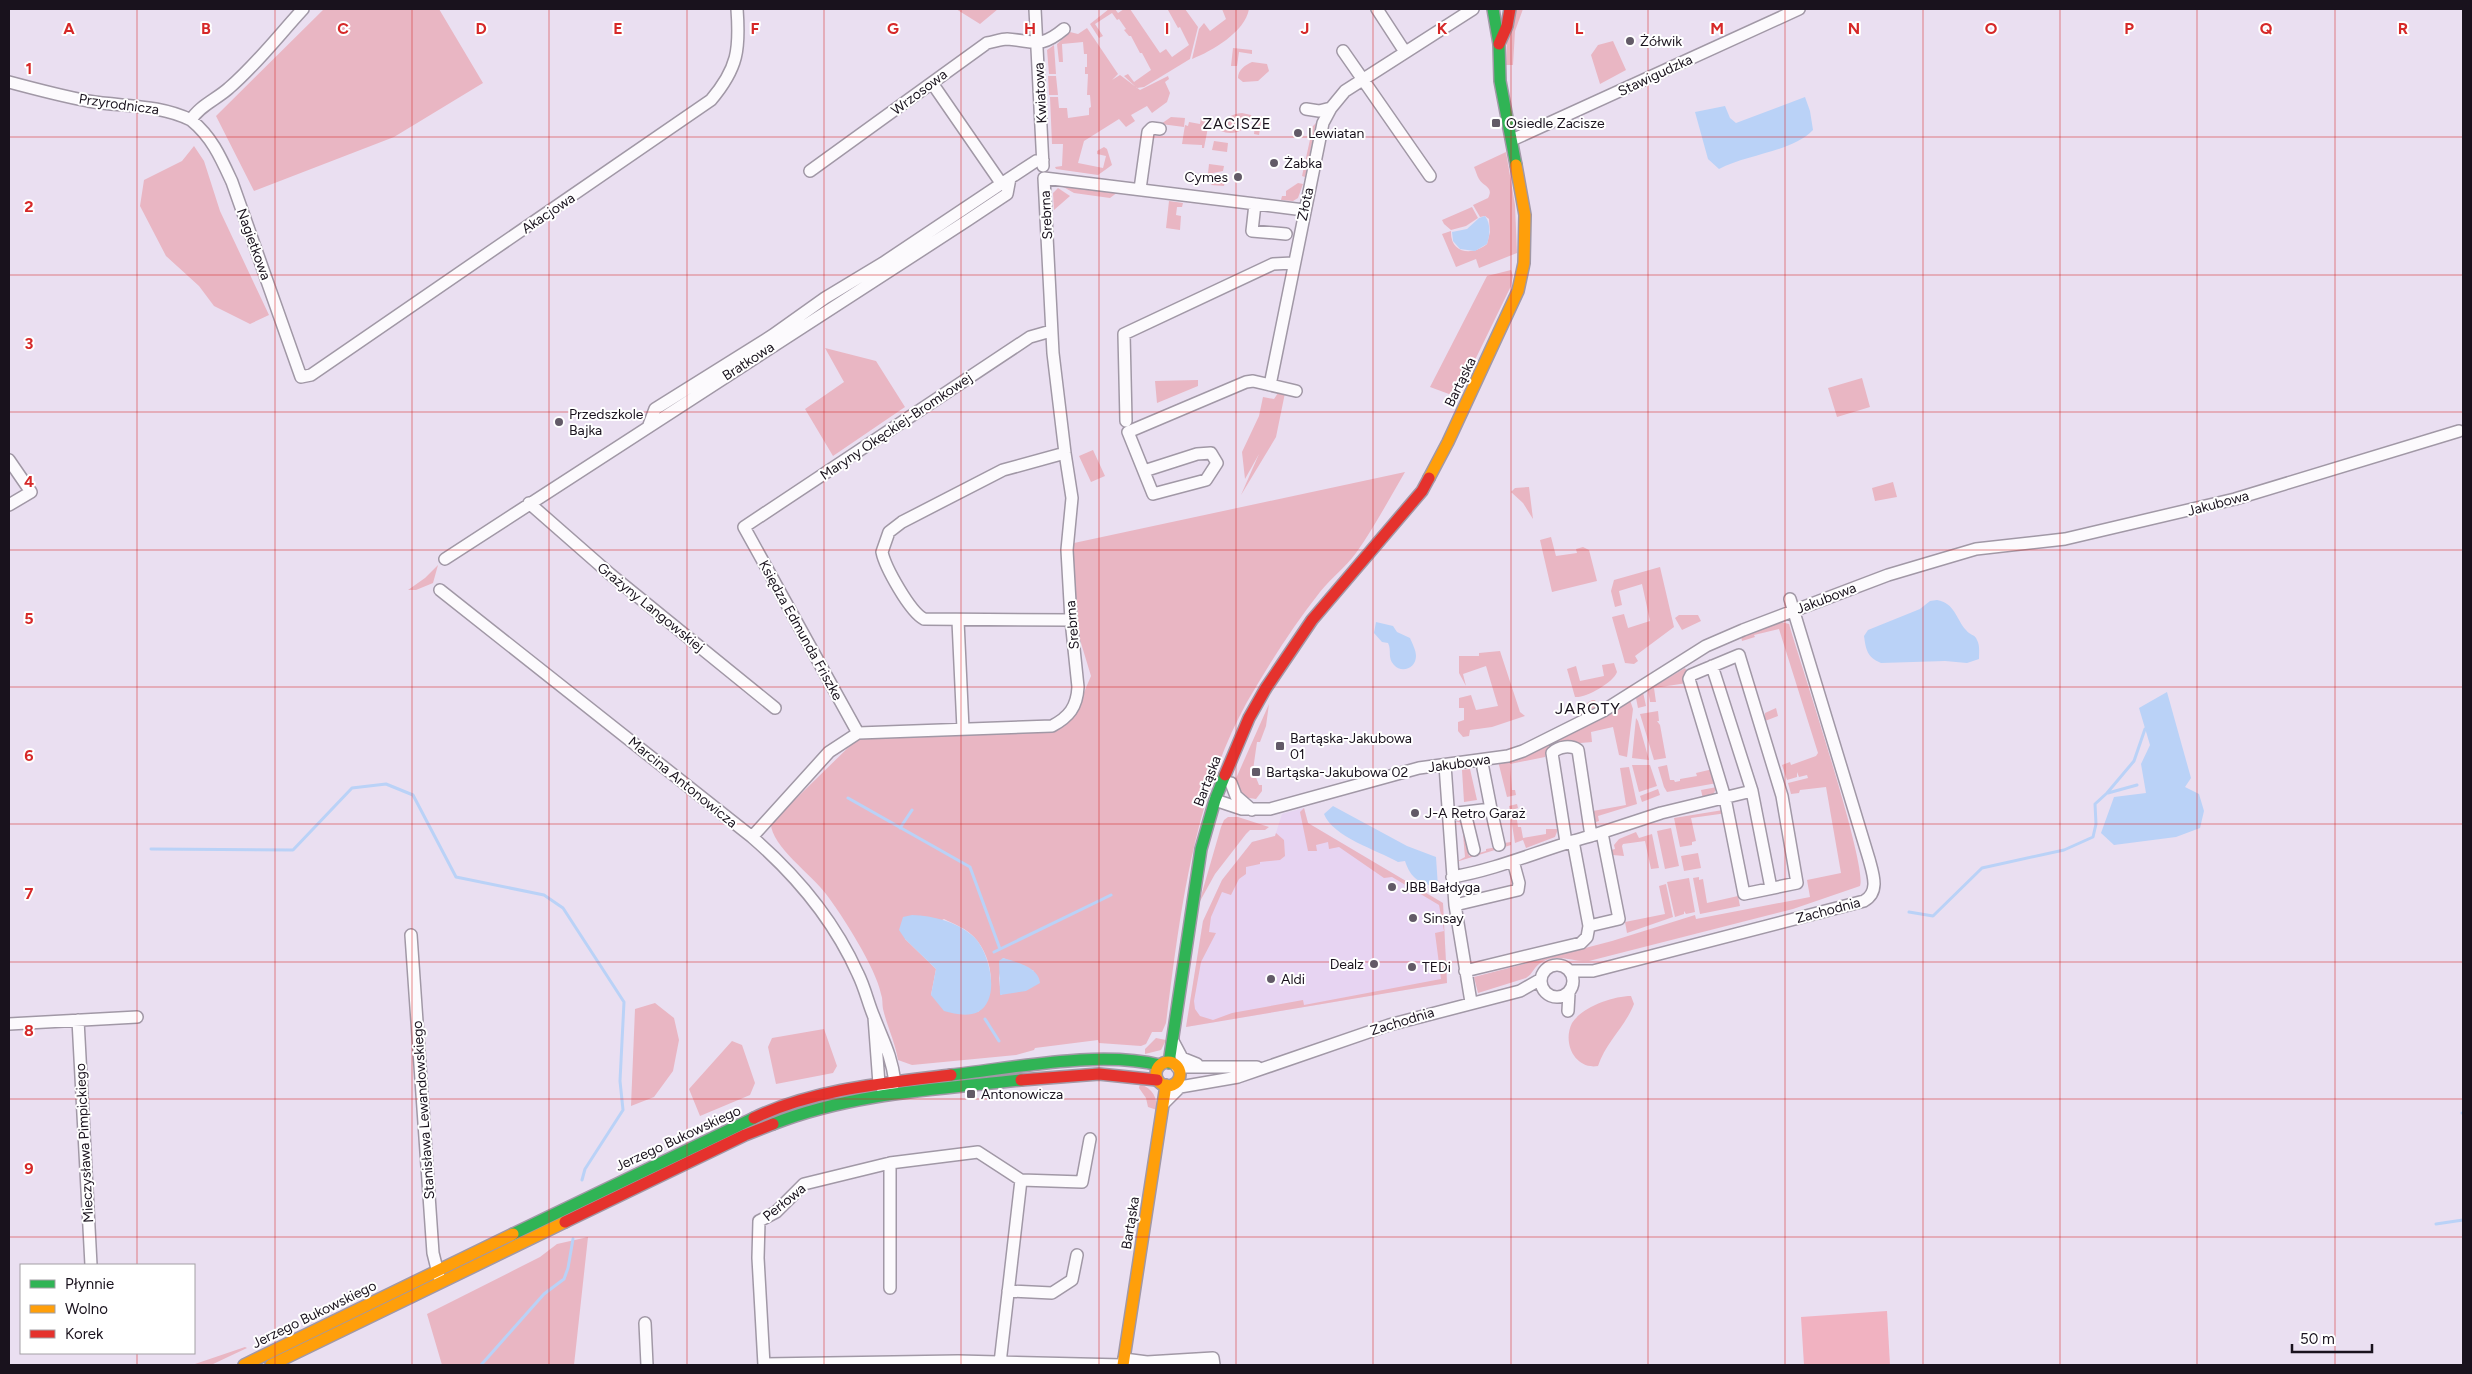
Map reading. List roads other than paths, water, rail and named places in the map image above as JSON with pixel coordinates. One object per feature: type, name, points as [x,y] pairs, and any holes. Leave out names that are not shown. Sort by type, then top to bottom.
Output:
[{"type":"street","points":[[191,120],[194,114],[228,89],[242,76],[303,9]]},
{"type":"street","name":"Akacjowa","points":[[301,377],[311,375],[712,100],[726,82],[734,63],[740,38],[737,9]]},
{"type":"street","name":"Kwiatowa","points":[[1035,9],[1044,178]]},
{"type":"street","points":[[1377,9],[1405,52]]},
{"type":"street","name":"Złota","points":[[1270,385],[1322,123],[1331,108],[1345,92],[1363,78],[1473,9]]},
{"type":"street","name":"Bartąska","points":[[1169,1065],[1193,901],[1220,801],[1253,711],[1312,620],[1422,490],[1448,442],[1514,299],[1523,270],[1525,215],[1500,80],[1499,44],[1493,9]]},
{"type":"street","name":"Bartąska","points":[[1499,44],[1507,26],[1510,9]]},
{"type":"street","name":"Stawigudzka","points":[[1512,140],[1799,9]]},
{"type":"street","points":[[1037,44],[1052,39],[1064,29]]},
{"type":"street","name":"Wrzosowa","points":[[810,171],[987,43],[1006,39],[1037,44]]},
{"type":"street","points":[[1343,51],[1430,176]]},
{"type":"street","name":"Przyrodnicza","points":[[9,82],[89,101],[147,106],[176,113],[191,120]]},
{"type":"street","points":[[932,83],[1006,181]]},
{"type":"street","points":[[1306,108],[1319,111],[1331,108]]},
{"type":"street","name":"Nagietkowa","points":[[191,120],[205,132],[219,154],[232,182],[301,377]]},
{"type":"street","points":[[1140,189],[1148,132],[1152,128],[1160,129]]},
{"type":"street","points":[[445,559],[649,425],[655,409],[772,335],[825,298],[883,264],[1036,161],[1043,160]]},
{"type":"street","name":"Srebrna","points":[[964,730],[1052,726],[1068,716],[1078,697],[1067,550],[1072,498],[1064,453],[1052,331],[1044,178],[1304,210]]},
{"type":"street","points":[[1255,204],[1252,231],[1286,234]]},
{"type":"street","points":[[1126,421],[1124,334],[1273,264],[1293,263]]},
{"type":"street","name":"Maryny Okęckiej-Bromkowej","points":[[744,527],[1030,338],[1052,331]]},
{"type":"street","points":[[1144,471],[1197,454],[1211,453],[1217,463],[1206,480],[1153,494],[1128,432],[1246,382],[1253,381],[1296,391]]},
{"type":"street","name":"Jakubowa","points":[[1220,801],[1252,810],[1270,809],[1445,765],[1508,756],[1532,748],[1581,724],[1706,646],[1793,610],[1888,575],[1976,549],[2064,539],[2235,499],[2459,431]]},
{"type":"street","points":[[1064,453],[1003,470],[902,522],[889,532],[882,552],[909,605],[918,616],[924,619],[1071,620]]},
{"type":"street","points":[[9,460],[31,492],[9,505]]},
{"type":"street","name":"Grażyny Langowskiej","points":[[529,503],[610,574],[775,708]]},
{"type":"street","name":"Księdza Edmunda Friszke","points":[[744,527],[858,733]]},
{"type":"street","name":"Marcina Antonowicza","points":[[440,590],[752,837],[799,880],[837,933],[858,973],[874,1017],[887,1044],[895,1082]]},
{"type":"street","name":"Zachodnia","points":[[1570,971],[1593,971],[1864,901],[1872,894],[1874,883],[1870,859],[1790,599]]},
{"type":"street","points":[[752,837],[829,752],[858,733],[964,730],[958,620]]},
{"type":"street","points":[[1732,635],[1783,800],[1797,883],[1744,894],[1725,798],[1689,679],[1691,675],[1738,655]]},
{"type":"street","points":[[1712,666],[1752,791],[1771,888]]},
{"type":"street","name":"Bartąska","points":[[1220,801],[1231,783],[1272,680]]},
{"type":"street","points":[[1465,971],[1581,943],[1587,937],[1589,926],[1569,841],[1552,753],[1557,749],[1572,747],[1578,750],[1619,919],[1589,926]]},
{"type":"street","points":[[1445,765],[1452,877],[1471,1002]]},
{"type":"street","points":[[1483,768],[1499,845]]},
{"type":"street","points":[[1231,783],[1236,796],[1252,810]]},
{"type":"street","points":[[1452,877],[1513,862],[1569,841],[1661,813],[1752,791]]},
{"type":"street","points":[[1448,814],[1492,810]]},
{"type":"street","points":[[1465,813],[1474,850]]},
{"type":"street","points":[[1455,904],[1518,890],[1519,883],[1513,862]]},
{"type":"street","name":"Stanisława Lewandowskiego","points":[[411,935],[436,1270],[442,1283]]},
{"type":"street","points":[[1545,992],[1541,979],[1543,974],[1551,966],[1562,965],[1570,971],[1566,995]]},
{"type":"street","points":[[1520,991],[1566,995],[1593,971]]},
{"type":"street","name":"Zachodnia","points":[[1264,1067],[1293,1059],[1389,1024],[1520,991],[1541,979]]},
{"type":"street","points":[[9,1024],[137,1016]]},
{"type":"street","name":"Marcina Antonowicza","points":[[874,1017],[879,1084]]},
{"type":"street","name":"Mieczysława Pimpickiego","points":[[78,1020],[91,1264]]},
{"type":"street","points":[[1140,1060],[1164,1052],[1173,1040],[1182,1058],[1201,1066]]},
{"type":"street","name":"Jerzego Bukowskiego","points":[[244,1365],[436,1270],[768,1112],[833,1092],[879,1084],[1081,1060],[1140,1060],[1169,1065]]},
{"type":"street","points":[[1169,1065],[1264,1067],[1238,1077],[1200,1082],[1166,1083],[1156,1072],[1169,1065]]},
{"type":"street","points":[[1166,1083],[1179,1077],[1169,1065]]},
{"type":"street","name":"Jerzego Bukowskiego","points":[[271,1365],[777,1121],[830,1104],[888,1095],[1066,1075],[1138,1076],[1166,1083]]},
{"type":"street","points":[[1138,1076],[1154,1087],[1163,1104],[1180,1087],[1200,1082]]},
{"type":"street","points":[[879,1084],[888,1095],[895,1082]]},
{"type":"street","name":"Bartąska","points":[[1123,1363],[1166,1083]]},
{"type":"street","points":[[1000,1363],[1022,1180],[1082,1182],[1090,1139]]},
{"type":"street","name":"Perłowa","points":[[765,1365],[758,1258],[759,1221],[776,1212],[804,1184],[890,1163],[978,1152],[1022,1180]]},
{"type":"street","points":[[890,1163],[890,1288]]},
{"type":"street","points":[[1008,1291],[1052,1292],[1072,1280],[1077,1256]]},
{"type":"street","points":[[645,1323],[647,1365]]},
{"type":"street","points":[[765,1365],[1000,1363],[1059,1365],[1214,1361]]},
{"type":"water","points":[[1805,97],[1810,111],[1813,130],[1804,137],[1781,148],[1719,169],[1708,159],[1695,112],[1725,106],[1730,118],[1736,123]]},
{"type":"water","points":[[1485,216],[1489,230],[1487,244],[1475,251],[1460,249],[1453,241],[1452,232],[1467,229],[1479,218]]},
{"type":"water","points":[[1937,600],[1948,604],[1967,632],[1976,638],[1979,647],[1979,659],[1967,663],[1945,661],[1881,663],[1870,656],[1864,636],[1868,630],[1920,609],[1930,601]]},
{"type":"water","points":[[1376,622],[1393,626],[1397,632],[1410,638],[1415,649],[1414,664],[1404,669],[1397,668],[1394,665],[1391,660],[1388,643],[1382,642],[1374,633]]},
{"type":"water","points":[[2167,692],[2191,778],[2185,787],[2199,794],[2204,811],[2200,828],[2176,837],[2114,845],[2101,833],[2114,797],[2146,793],[2141,764],[2150,745],[2139,708]]},
{"type":"water","points":[[1333,806],[1407,846],[1436,857],[1438,887],[1421,882],[1413,876],[1405,861],[1398,862],[1336,830],[1324,814]]},
{"type":"water","points":[[912,915],[936,918],[952,923],[973,936],[979,943],[988,963],[991,974],[991,986],[990,997],[985,1006],[978,1012],[965,1015],[944,1011],[931,995],[936,969],[905,939],[899,930],[903,917]]},
{"type":"water","points":[[1003,958],[1020,963],[1031,969],[1039,977],[1040,983],[1026,991],[1000,995],[999,961]]},
{"type":"waterway","points":[[1909,912],[1933,916],[1982,868],[2064,850],[2093,837],[2096,824],[2095,804],[2134,761],[2145,729]]},
{"type":"waterway","points":[[151,849],[293,850],[352,788],[386,784],[413,795],[456,877],[544,895],[563,908],[624,1002],[620,1081],[623,1110],[585,1169],[582,1180]]},
{"type":"waterway","points":[[2108,793],[2137,785]]},
{"type":"waterway","points":[[848,798],[970,867],[1000,949]]},
{"type":"waterway","points":[[900,828],[912,810]]},
{"type":"waterway","points":[[994,952],[1111,895]]},
{"type":"waterway","points":[[985,1019],[999,1041]]},
{"type":"waterway","points":[[2436,1224],[2463,1220]]},
{"type":"waterway","points":[[481,1365],[544,1294],[564,1279],[573,1239]]},
{"type":"place","name":"Żółwik","points":[[1630,41]]},
{"type":"place","name":"Osiedle Zacisze","points":[[1496,123]]},
{"type":"place","name":"Lewiatan","points":[[1298,133]]},
{"type":"place","name":"Żabka","points":[[1274,163]]},
{"type":"place","name":"Cymes","points":[[1238,177]]},
{"type":"place","name":"Przedszkole Bajka","points":[[559,422]]},
{"type":"place","name":"Bartąska-Jakubowa 01","points":[[1280,746]]},
{"type":"place","name":"Bartąska-Jakubowa 02","points":[[1256,772]]},
{"type":"place","name":"J-A Retro Garaż","points":[[1415,813]]},
{"type":"place","name":"JBB Bałdyga","points":[[1392,887]]},
{"type":"place","name":"Sinsay","points":[[1413,918]]},
{"type":"place","name":"Dealz","points":[[1374,964]]},
{"type":"place","name":"TEDi","points":[[1412,967]]},
{"type":"place","name":"Aldi","points":[[1271,979]]},
{"type":"place","name":"Antonowicza","points":[[971,1094]]},
{"type":"district","name":"ZACISZE","points":[[1237,124]]},
{"type":"district","name":"JAROTY","points":[[1588,708]]}]
